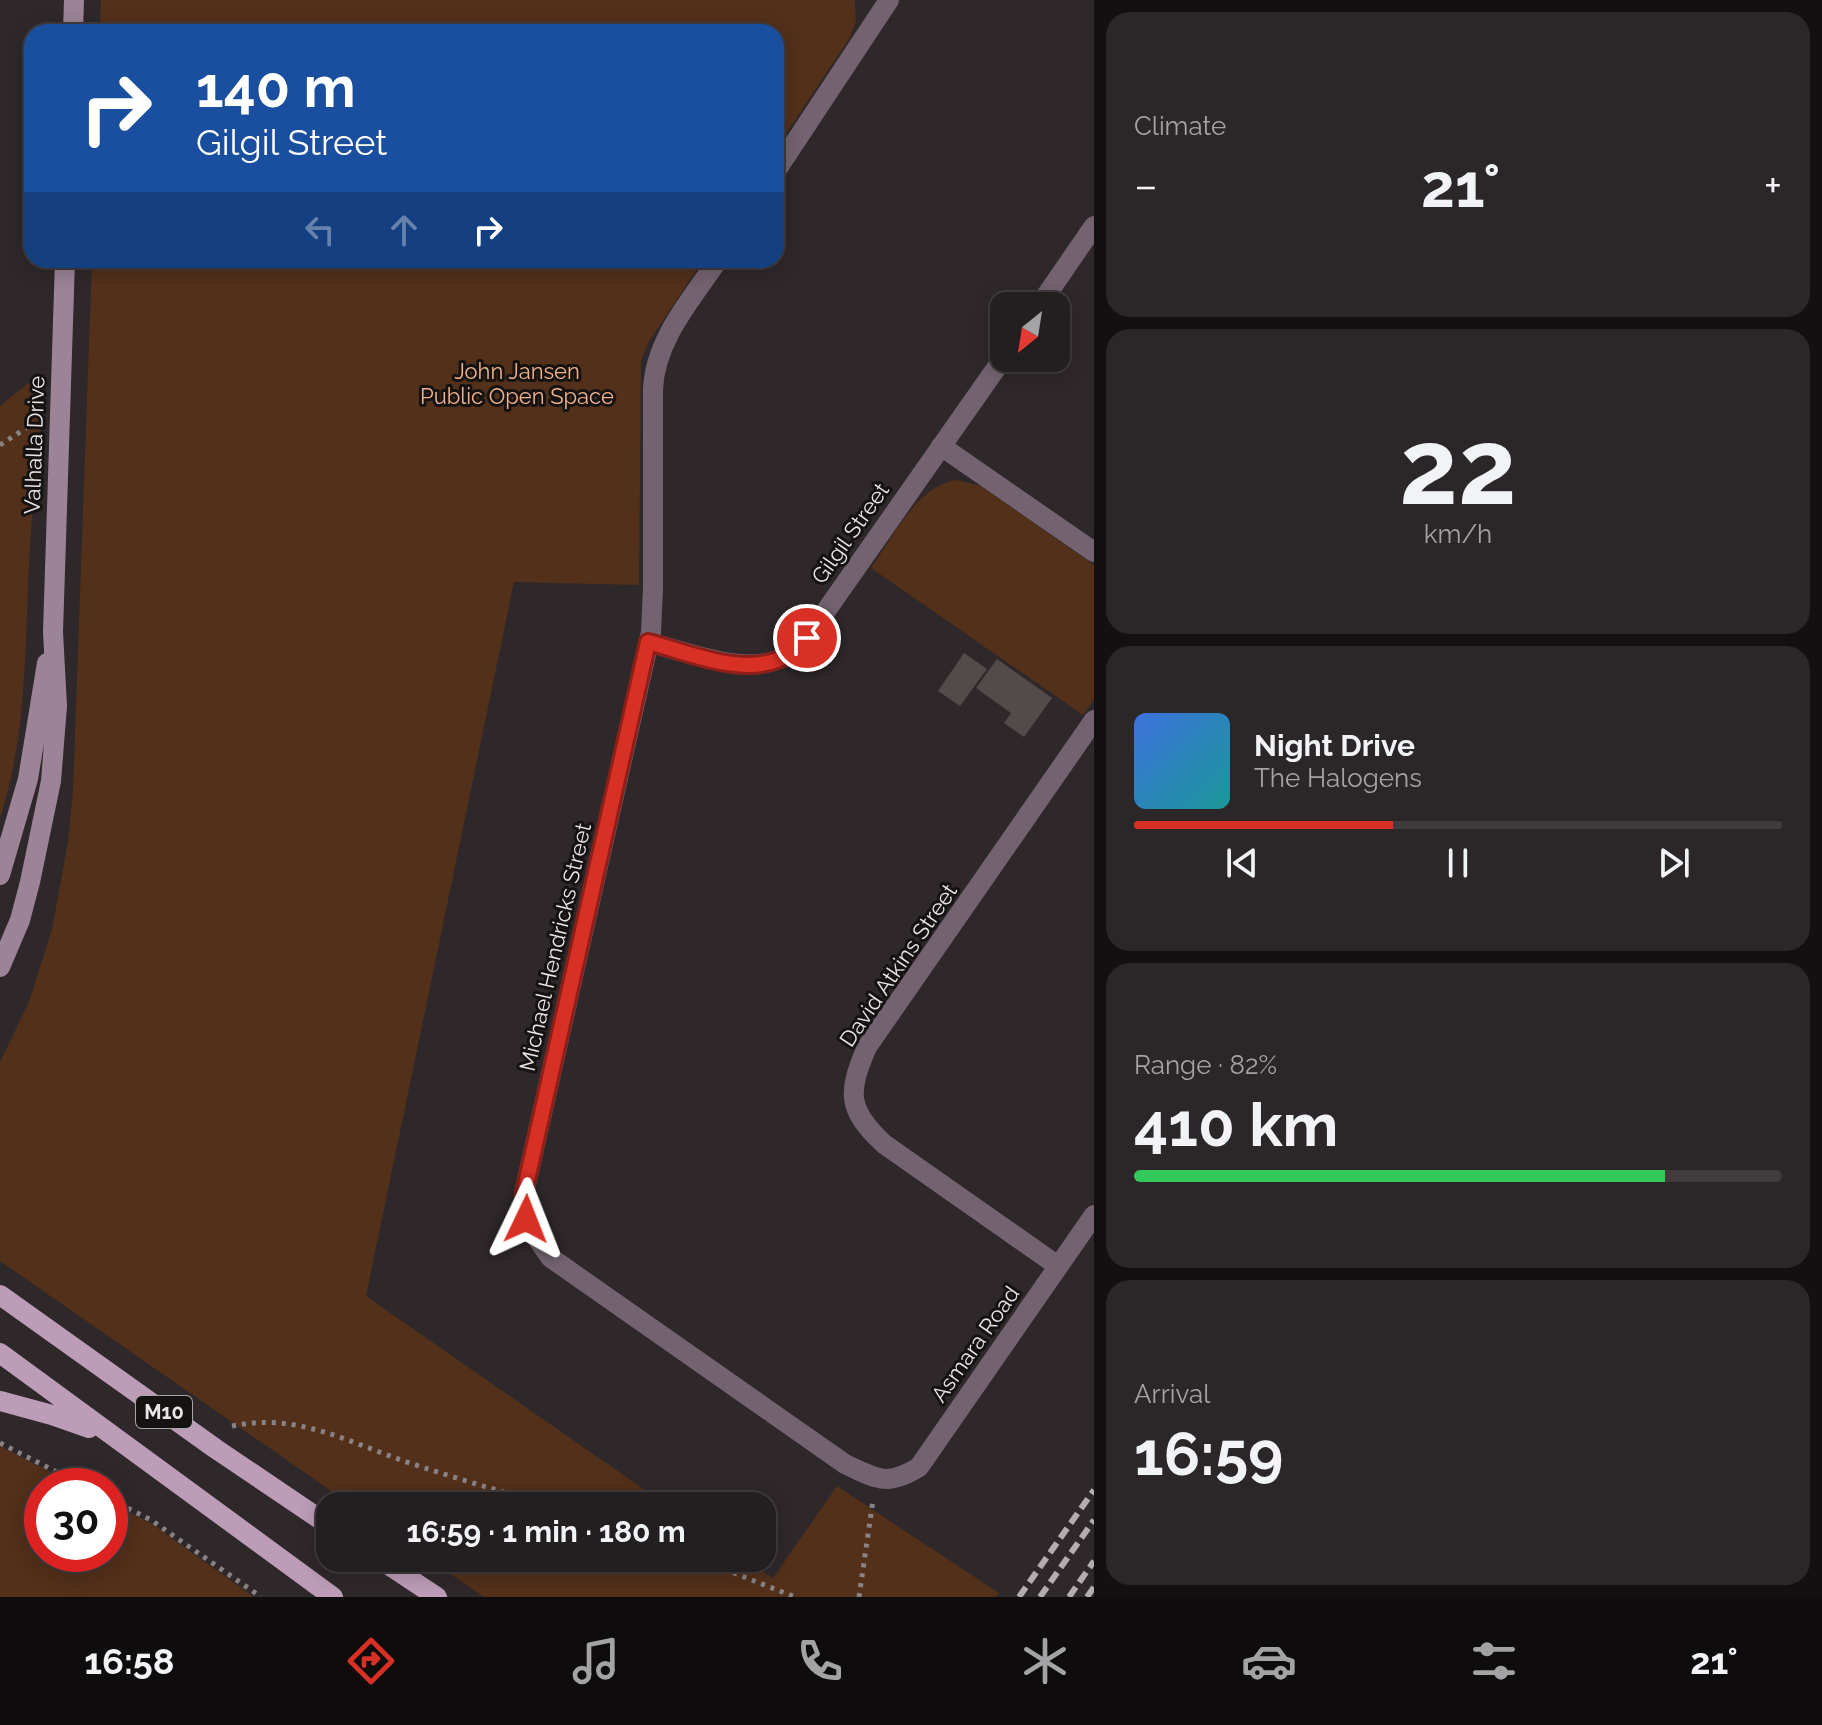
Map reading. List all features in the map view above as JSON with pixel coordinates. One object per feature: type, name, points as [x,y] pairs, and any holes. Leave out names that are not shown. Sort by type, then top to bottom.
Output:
[{"type":"main road","points":[[73,24],[74,0]]},
{"type":"main road","name":"Valhalla Drive","points":[[0,967],[20,920],[51,781],[57,706],[53,632],[65,268]]},
{"type":"main road","name":"Valhalla Drive","points":[[0,875],[28,779],[53,632]]},
{"type":"main road","name":"M10","points":[[0,1295],[316,1517]]},
{"type":"main road","name":"M10","points":[[0,1353],[333,1597]]},
{"type":"main road","points":[[0,1401],[52,1415],[112,1437]]},
{"type":"main road","points":[[399,1572],[437,1597]]},
{"type":"street","points":[[784,159],[887,1]]},
{"type":"street","points":[[1049,292],[1094,226]]},
{"type":"street","name":"Michael Hendricks Street","points":[[713,268],[671,330],[655,365],[653,608],[648,642],[524,1193],[526,1219],[551,1258],[845,1464],[881,1481]]},
{"type":"street","name":"Gilgil Street","points":[[648,642],[726,663],[757,664],[777,660],[794,651],[807,638],[993,372]]},
{"type":"street","points":[[941,446],[1094,552]]},
{"type":"street","name":"David Atkins Street","points":[[1058,1266],[884,1144],[865,1127],[855,1105],[853,1078],[867,1047],[1094,720]]},
{"type":"street","name":"Asmara Road","points":[[881,1481],[902,1478],[919,1467],[1094,1215]]},
{"type":"path","points":[[0,445],[26,428]]},
{"type":"path","points":[[232,1426],[256,1421],[311,1427],[408,1463],[504,1492]]},
{"type":"path","points":[[0,1443],[49,1468]]},
{"type":"path","points":[[859,1597],[870,1505],[881,1481]]},
{"type":"path","points":[[128,1508],[151,1520],[261,1597]]},
{"type":"path","points":[[732,1572],[795,1597]]},
{"type":"green space","points":[[101,0],[855,0],[856,21],[849,39],[784,137],[784,24],[100,24]]},
{"type":"green space","name":"John Jansen Public Open Space","points":[[92,268],[698,268],[648,343],[641,361],[639,585],[514,582],[366,1296],[648,1492],[333,1492],[0,1261],[0,1062],[29,1002],[52,929],[68,842],[73,791]]},
{"type":"green space","points":[[27,384],[44,387],[30,542],[20,724],[0,818],[0,406]]},
{"type":"green space","points":[[957,480],[981,486],[1094,565],[1094,699],[1083,715],[871,568],[918,502],[943,484]]},
{"type":"green space","points":[[0,1446],[43,1468],[24,1468],[24,1572],[128,1572],[128,1511],[152,1524],[254,1597],[0,1597]]},
{"type":"green space","points":[[837,1486],[999,1593],[996,1597],[484,1597],[447,1572],[764,1572],[773,1578]]},
{"type":"building","points":[[964,653],[987,669],[960,706],[938,691]]},
{"type":"building","points":[[997,659],[1052,698],[1024,737],[1004,723],[1011,713],[976,688]]},
{"type":"railway","points":[[1019,1597],[1094,1490]]},
{"type":"railway","points":[[1040,1597],[1094,1520]]},
{"type":"railway","points":[[1069,1597],[1094,1561]]},
{"type":"railway","points":[[1087,1597],[1094,1587]]},
{"type":"route","points":[[526,1219],[524,1193],[648,642],[726,663],[757,664],[777,660],[794,651],[807,638]]}]
